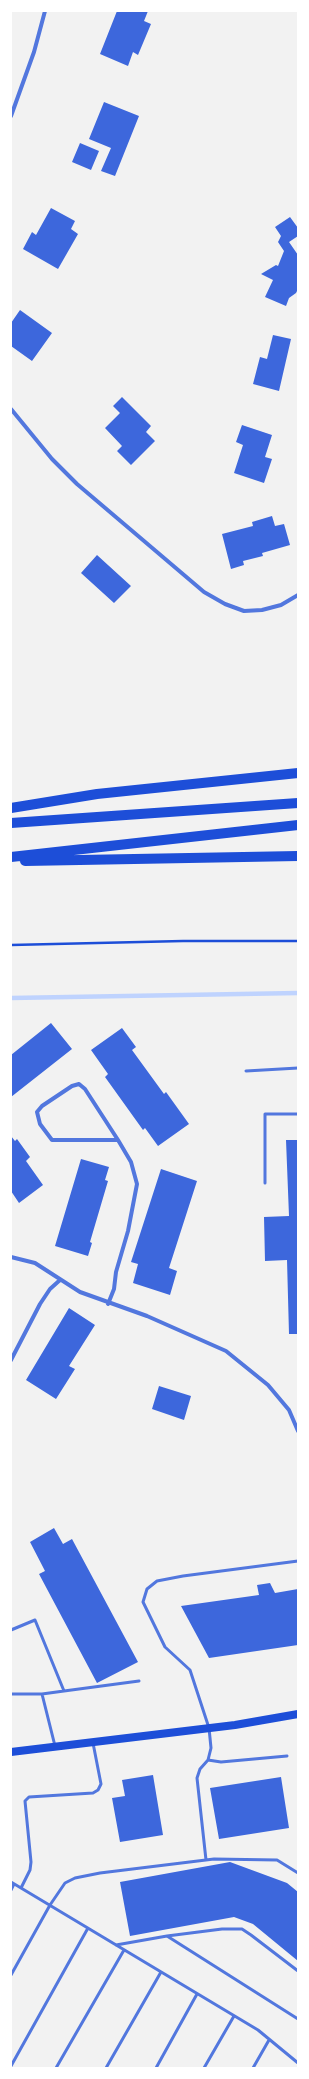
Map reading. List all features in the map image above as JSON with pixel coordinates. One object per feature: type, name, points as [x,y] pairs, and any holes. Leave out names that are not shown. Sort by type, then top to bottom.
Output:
[{"type":"main road","points":[[11,808],[97,794],[298,773]]},
{"type":"main road","points":[[11,823],[298,803]]},
{"type":"main road","points":[[11,857],[298,825]]},
{"type":"main road","points":[[11,861],[298,856]]},
{"type":"main road","points":[[11,1752],[209,1728],[298,1714]]},
{"type":"street","points":[[11,116],[34,52],[45,11]]},
{"type":"street","points":[[11,409],[52,459],[77,484],[204,592],[224,604],[244,611],[262,610],[281,605],[298,595]]},
{"type":"street","points":[[108,1304],[114,1289],[116,1272],[128,1231],[137,1184],[131,1162],[118,1140],[85,1089],[80,1084],[72,1086],[42,1106],[37,1112],[40,1124],[52,1140],[118,1140]]},
{"type":"street","points":[[11,1257],[34,1263],[80,1292],[108,1304],[147,1316],[226,1351],[268,1385],[289,1410],[298,1431]]},
{"type":"street","points":[[11,1360],[40,1304],[50,1289],[60,1280]]},
{"type":"lane","points":[[246,1071],[298,1068]]},
{"type":"lane","points":[[265,1182],[265,1114],[298,1114]]},
{"type":"lane","points":[[206,1860],[197,1778],[200,1769],[208,1760],[211,1748],[209,1728],[190,1670],[165,1647],[143,1602],[147,1588],[158,1581],[183,1576],[298,1561]]},
{"type":"lane","points":[[11,1630],[35,1620],[64,1691]]},
{"type":"lane","points":[[11,1694],[42,1694],[139,1681]]},
{"type":"lane","points":[[42,1694],[56,1747]]},
{"type":"lane","points":[[21,1888],[30,1870],[32,1862],[25,1801],[30,1797],[93,1793],[98,1790],[101,1784],[93,1743]]},
{"type":"lane","points":[[208,1760],[221,1762],[287,1756]]},
{"type":"lane","points":[[11,1975],[50,1905],[65,1883],[75,1878],[100,1873],[206,1860],[276,1860],[298,1872]]},
{"type":"lane","points":[[11,1890],[13,1883],[258,2030],[298,2064]]},
{"type":"lane","points":[[11,2066],[88,1928]]},
{"type":"lane","points":[[116,1945],[167,1936],[222,1930],[242,1930],[251,1934],[298,1971]]},
{"type":"lane","points":[[167,1936],[298,2020]]},
{"type":"lane","points":[[56,2068],[124,1950]]},
{"type":"lane","points":[[106,2068],[161,1972]]},
{"type":"lane","points":[[156,2068],[196,1994]]},
{"type":"lane","points":[[204,2068],[234,2016]]},
{"type":"lane","points":[[253,2068],[270,2040]]},
{"type":"path","points":[[11,945],[183,941],[298,941]]},
{"type":"building","points":[[117,11],[148,11],[144,21],[151,24],[138,55],[133,52],[128,66],[100,54]]},
{"type":"building","points":[[104,102],[139,116],[115,176],[101,171],[111,148],[89,139]]},
{"type":"building","points":[[80,143],[99,151],[91,170],[72,162]]},
{"type":"building","points":[[51,208],[75,221],[71,229],[78,234],[58,269],[23,249],[32,232],[36,235]]},
{"type":"building","points":[[290,217],[298,228],[298,236],[289,242],[298,255],[298,289],[296,293],[289,298],[286,306],[265,297],[273,280],[261,274],[276,265],[278,266],[284,251],[278,242],[281,236],[275,227]]},
{"type":"building","points":[[20,310],[52,333],[32,361],[11,346],[11,323]]},
{"type":"building","points":[[273,335],[291,339],[279,391],[253,384],[260,357],[267,359]]},
{"type":"building","points":[[122,397],[151,426],[146,432],[155,441],[131,465],[117,451],[122,446],[105,428],[120,413],[113,406]]},
{"type":"building","points":[[242,425],[272,435],[265,457],[272,459],[264,483],[234,473],[243,445],[236,442]]},
{"type":"building","points":[[272,516],[275,526],[284,524],[290,545],[262,553],[263,556],[243,561],[244,565],[231,569],[222,534],[253,526],[252,522]]},
{"type":"building","points":[[97,555],[131,586],[114,603],[81,573]]},
{"type":"building","points":[[51,1023],[72,1049],[11,1097],[11,1055]]},
{"type":"building","points":[[122,1028],[136,1047],[132,1050],[164,1094],[166,1092],[189,1124],[158,1146],[145,1128],[143,1130],[105,1077],[108,1074],[91,1050]]},
{"type":"building","points":[[11,1136],[15,1141],[17,1139],[30,1157],[26,1161],[43,1185],[19,1203],[11,1191]]},
{"type":"building","points":[[286,1140],[298,1140],[298,1334],[289,1334],[287,1260],[265,1261],[264,1217],[289,1216]]},
{"type":"building","points":[[81,1159],[109,1167],[105,1180],[108,1181],[90,1242],[92,1243],[88,1256],[55,1246]]},
{"type":"building","points":[[161,1169],[197,1181],[169,1268],[177,1271],[170,1295],[133,1283],[138,1264],[131,1262]]},
{"type":"building","points":[[69,1308],[95,1325],[69,1366],[75,1369],[56,1399],[26,1380]]},
{"type":"building","points":[[159,1386],[191,1396],[184,1420],[152,1409]]},
{"type":"building","points":[[54,1528],[63,1544],[72,1539],[138,1662],[97,1683],[39,1574],[45,1571],[30,1542]]},
{"type":"building","points":[[270,1583],[275,1593],[298,1589],[298,1645],[209,1658],[181,1606],[259,1595],[257,1585]]},
{"type":"building","points":[[153,1775],[163,1835],[120,1842],[112,1798],[125,1796],[122,1780]]},
{"type":"building","points":[[281,1777],[289,1828],[219,1839],[210,1788]]},
{"type":"building","points":[[230,1862],[287,1883],[298,1892],[298,1961],[253,1924],[234,1917],[130,1936],[120,1882]]},
{"type":"waterway","points":[[11,998],[298,993]]}]
